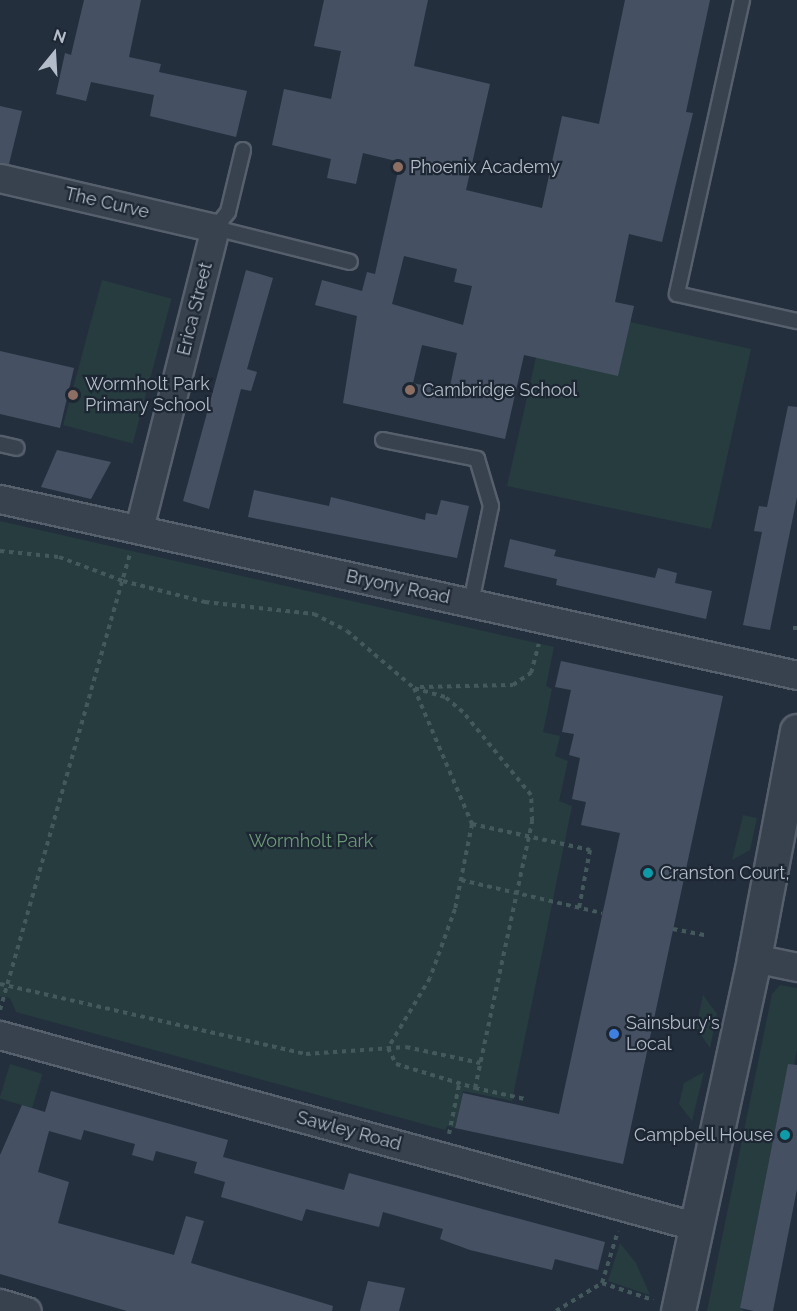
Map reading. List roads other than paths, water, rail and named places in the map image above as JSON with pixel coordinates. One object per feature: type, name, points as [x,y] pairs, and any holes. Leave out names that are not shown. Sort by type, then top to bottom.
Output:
[{"type":"street","name":"The Curve","points":[[0,178],[215,228]]},
{"type":"street","name":"Erica Street","points":[[137,529],[215,228]]},
{"type":"street","name":"Bryony Road","points":[[0,499],[797,675]]},
{"type":"street","points":[[668,1306],[698,1227],[754,958],[797,731]]},
{"type":"street","points":[[754,958],[796,962]]},
{"type":"street","name":"Sawley Road","points":[[0,1035],[698,1227]]},
{"type":"street","points":[[0,1303],[27,1311]]},
{"type":"lane","points":[[742,0],[677,294],[797,321]]},
{"type":"lane","points":[[243,150],[228,212],[215,228],[351,262]]},
{"type":"lane","points":[[383,440],[477,459],[491,506],[471,603]]},
{"type":"lane","points":[[0,444],[17,448]]},
{"type":"place","name":"Phoenix Academy","points":[[398,167]]},
{"type":"place","name":"Cambridge School","points":[[410,390]]},
{"type":"place","name":"Wormholt Park Primary School","points":[[73,395]]},
{"type":"place","name":"Cranston Court,","points":[[648,873]]},
{"type":"place","name":"Sainsbury's Local","points":[[614,1034]]},
{"type":"place","name":"Campbell House","points":[[785,1135]]},
{"type":"park label","name":"Wormholt Park","points":[[311,841]]}]
